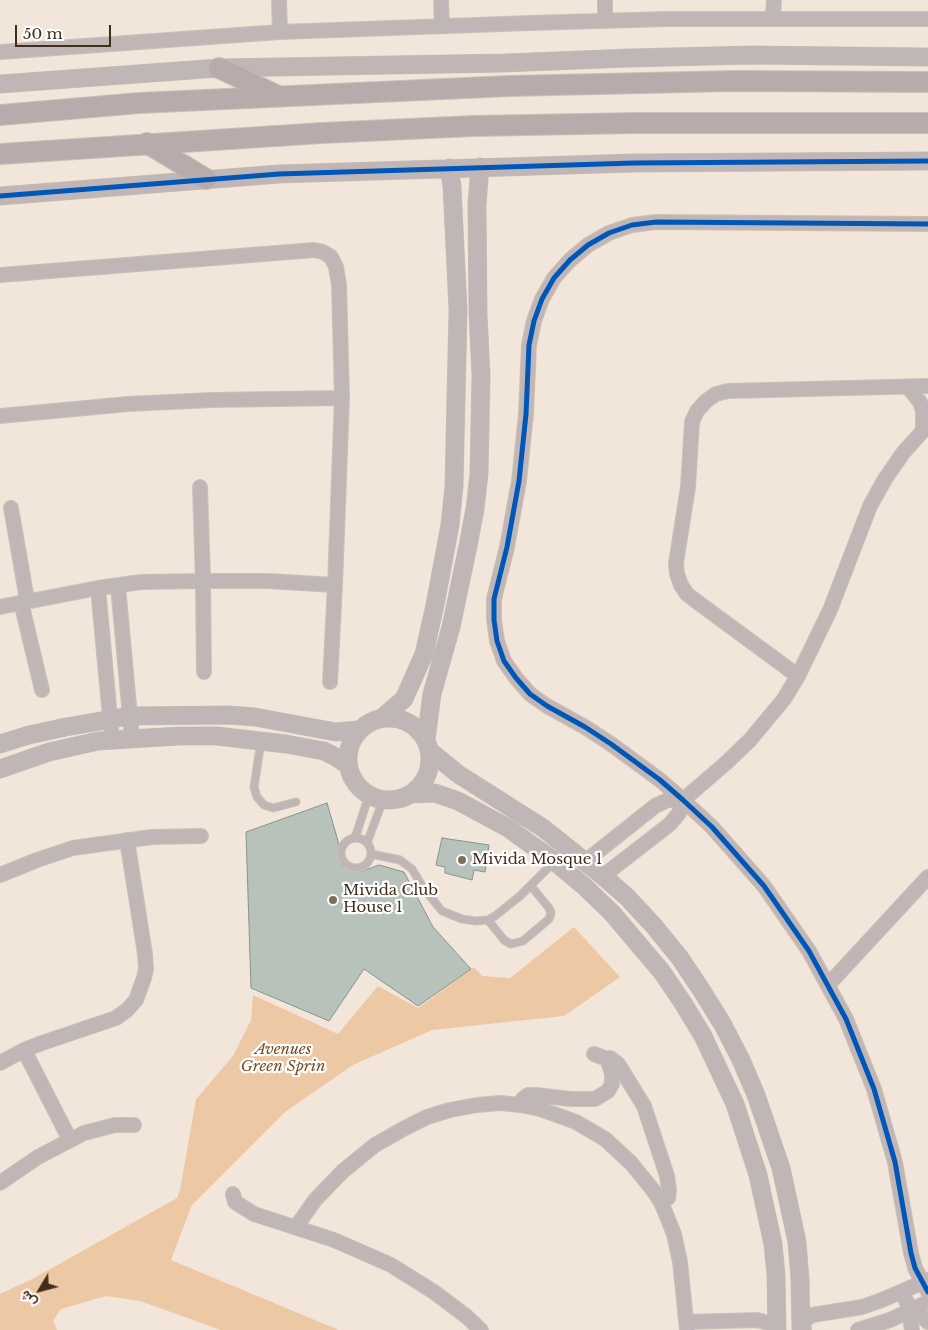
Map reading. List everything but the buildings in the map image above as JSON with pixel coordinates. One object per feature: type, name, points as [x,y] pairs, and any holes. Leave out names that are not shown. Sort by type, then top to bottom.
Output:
[{"type":"main road","points":[[219,68],[278,96]]},
{"type":"main road","points":[[0,115],[139,103],[548,85],[734,82],[928,82]]},
{"type":"main road","points":[[0,154],[322,133],[473,126],[636,122],[928,123]]},
{"type":"main road","points":[[147,144],[206,179]]},
{"type":"street","points":[[279,0],[280,32]]},
{"type":"street","points":[[441,0],[442,26]]},
{"type":"street","points":[[605,0],[605,20]]},
{"type":"street","points":[[773,18],[774,0]]},
{"type":"street","points":[[0,52],[280,32],[605,20],[928,19]]},
{"type":"street","points":[[0,84],[219,68],[505,63],[743,56],[928,57]]},
{"type":"street","points":[[0,196],[279,174],[634,163],[928,161]]},
{"type":"street","points":[[480,167],[477,204],[478,313],[481,375],[479,474],[475,509],[451,627],[432,694],[428,745],[430,761],[425,780],[419,788],[402,798],[376,798],[355,782],[348,765],[348,752],[352,741],[358,730],[369,722],[382,718],[395,718],[408,722],[418,729],[428,745],[458,774],[527,817],[586,861],[627,897],[654,926],[684,965],[723,1025],[756,1095],[781,1168],[797,1242],[802,1329]]},
{"type":"street","points":[[382,718],[404,699],[424,654],[450,525],[454,486],[458,310],[452,186],[449,168]]},
{"type":"street","points":[[802,1329],[808,1317],[812,1315],[862,1306],[926,1285],[911,1253],[903,1199],[886,1125],[861,1054],[828,985],[809,951],[764,886],[712,827],[654,775],[586,727],[547,706],[530,694],[516,678],[504,661],[497,641],[494,599],[519,481],[526,414],[529,345],[534,322],[542,299],[554,278],[570,260],[582,250],[609,234],[632,226],[656,222],[928,224]]},
{"type":"street","points":[[0,275],[314,250],[323,252],[331,257],[336,268],[339,285],[342,398],[330,682]]},
{"type":"street","points":[[798,676],[696,601],[681,584],[677,574],[676,563],[688,487],[692,422],[697,411],[706,401],[716,394],[728,391],[928,386]]},
{"type":"street","points":[[603,876],[670,824],[679,813],[683,800],[750,740],[784,699],[798,676],[830,610],[870,506],[885,479],[903,453],[926,427],[920,402],[908,387]]},
{"type":"street","points":[[0,416],[128,404],[212,400],[342,398]]},
{"type":"street","points":[[200,487],[204,672]]},
{"type":"street","points":[[11,508],[24,601],[42,690]]},
{"type":"street","points":[[0,606],[141,582],[203,580],[335,585]]},
{"type":"street","points":[[118,586],[132,738]]},
{"type":"street","points":[[98,588],[112,739]]},
{"type":"street","points":[[0,744],[29,735],[129,716],[228,715],[255,717],[336,732],[358,730]]},
{"type":"street","points":[[0,769],[49,752],[98,741],[132,738],[217,736],[261,740],[324,751],[348,765]]},
{"type":"street","points":[[411,794],[435,793],[458,801],[508,828],[554,861],[584,886],[612,913],[662,972],[688,1011],[720,1070],[735,1104],[758,1176],[773,1244],[776,1275],[777,1330]]},
{"type":"street","points":[[586,861],[655,806],[668,800],[683,800]]},
{"type":"street","points":[[0,875],[73,848],[127,840],[201,836]]},
{"type":"street","points":[[0,1062],[24,1050],[116,1018],[136,1000],[142,988],[146,969],[127,840]]},
{"type":"street","points":[[828,985],[928,877]]},
{"type":"street","points":[[24,1050],[70,1140]]},
{"type":"street","points":[[520,1105],[528,1095],[536,1094],[571,1099],[595,1099],[608,1092],[612,1084],[612,1072],[600,1057],[610,1058],[618,1064],[644,1106],[668,1183],[668,1198],[661,1202]]},
{"type":"street","points":[[296,1227],[314,1200],[343,1171],[375,1146],[405,1128],[427,1117],[450,1110],[500,1103],[520,1105],[563,1116],[605,1139],[631,1163],[661,1202],[674,1234],[680,1262],[687,1326],[757,1320],[769,1323],[777,1330],[802,1329]]},
{"type":"street","points":[[0,1183],[38,1157],[70,1140],[100,1128],[115,1125],[134,1125]]},
{"type":"street","points":[[233,1194],[235,1202],[254,1214],[334,1240],[391,1265],[434,1292],[481,1330]]},
{"type":"street","points":[[902,1292],[912,1311],[928,1322]]},
{"type":"street","points":[[858,1330],[890,1320],[928,1302]]},
{"type":"street","points":[[912,1311],[910,1318],[912,1330]]},
{"type":"lane","points":[[261,740],[254,787],[256,798],[264,805],[273,808],[296,802]]},
{"type":"lane","points":[[355,838],[376,798]]},
{"type":"lane","points":[[367,843],[376,798]]},
{"type":"lane","points":[[355,838],[364,840],[367,843],[371,854],[370,860],[366,865],[360,868],[349,866],[344,862],[342,850],[344,844],[355,838]]},
{"type":"lane","points":[[371,854],[400,860],[412,869],[424,890],[442,911],[462,919],[488,920],[531,886],[554,861]]},
{"type":"lane","points":[[488,920],[504,940],[511,944],[523,941],[550,919],[551,913],[531,886]]},
{"type":"green space","name":"Avenues Green Sprin","points":[[574,927],[620,977],[564,1016],[432,1030],[353,1065],[285,1112],[192,1205],[171,1260],[339,1330],[221,1330],[140,1301],[106,1296],[61,1309],[53,1321],[57,1330],[0,1330],[0,1294],[34,1278],[177,1198],[196,1099],[233,1056],[251,1020],[253,995],[338,1034],[378,986],[418,1008],[474,967],[482,976],[510,978]]},
{"type":"cycle path","points":[[0,196],[279,174],[634,163],[928,161]]},
{"type":"cycle path","points":[[928,224],[656,222],[632,225],[609,233],[588,245],[570,260],[554,278],[542,299],[534,321],[529,345],[526,414],[519,481],[507,547],[494,599],[497,641],[504,661],[530,694],[611,744],[660,780],[683,800],[712,827],[764,886],[809,951],[846,1019],[874,1089],[895,1162],[911,1253],[915,1268],[928,1292]]},
{"type":"place","name":"Mivida Mosque 1","points":[[462,860]]},
{"type":"place","name":"Mivida Club House 1","points":[[333,900]]}]
